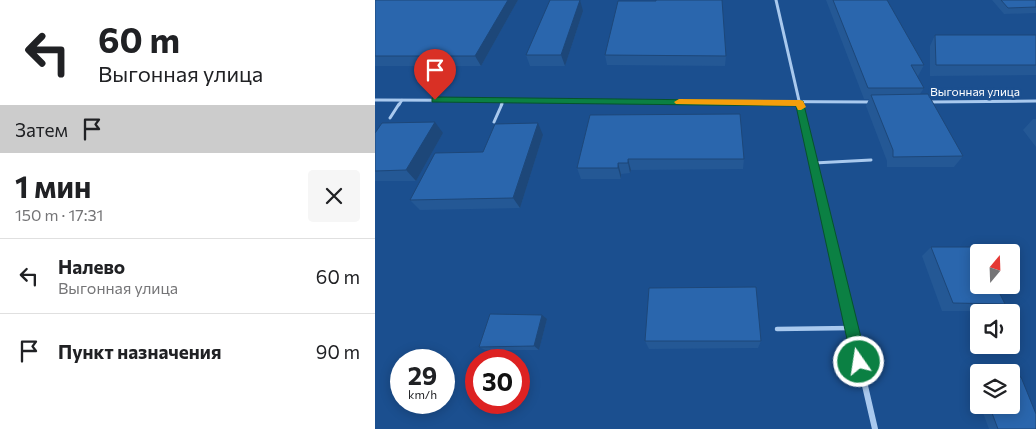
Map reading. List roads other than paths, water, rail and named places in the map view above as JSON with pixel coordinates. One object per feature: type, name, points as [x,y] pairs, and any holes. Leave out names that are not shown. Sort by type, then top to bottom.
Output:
[{"type":"street","points":[[776,0],[875,429]]},
{"type":"street","points":[[375,100],[879,102]]},
{"type":"street","name":"Выгонная улица","points":[[918,102],[1036,101]]},
{"type":"lane","points":[[390,118],[401,100]]},
{"type":"lane","points":[[495,122],[503,101]]},
{"type":"lane","points":[[814,163],[871,160]]},
{"type":"lane","points":[[777,329],[852,328]]}]
